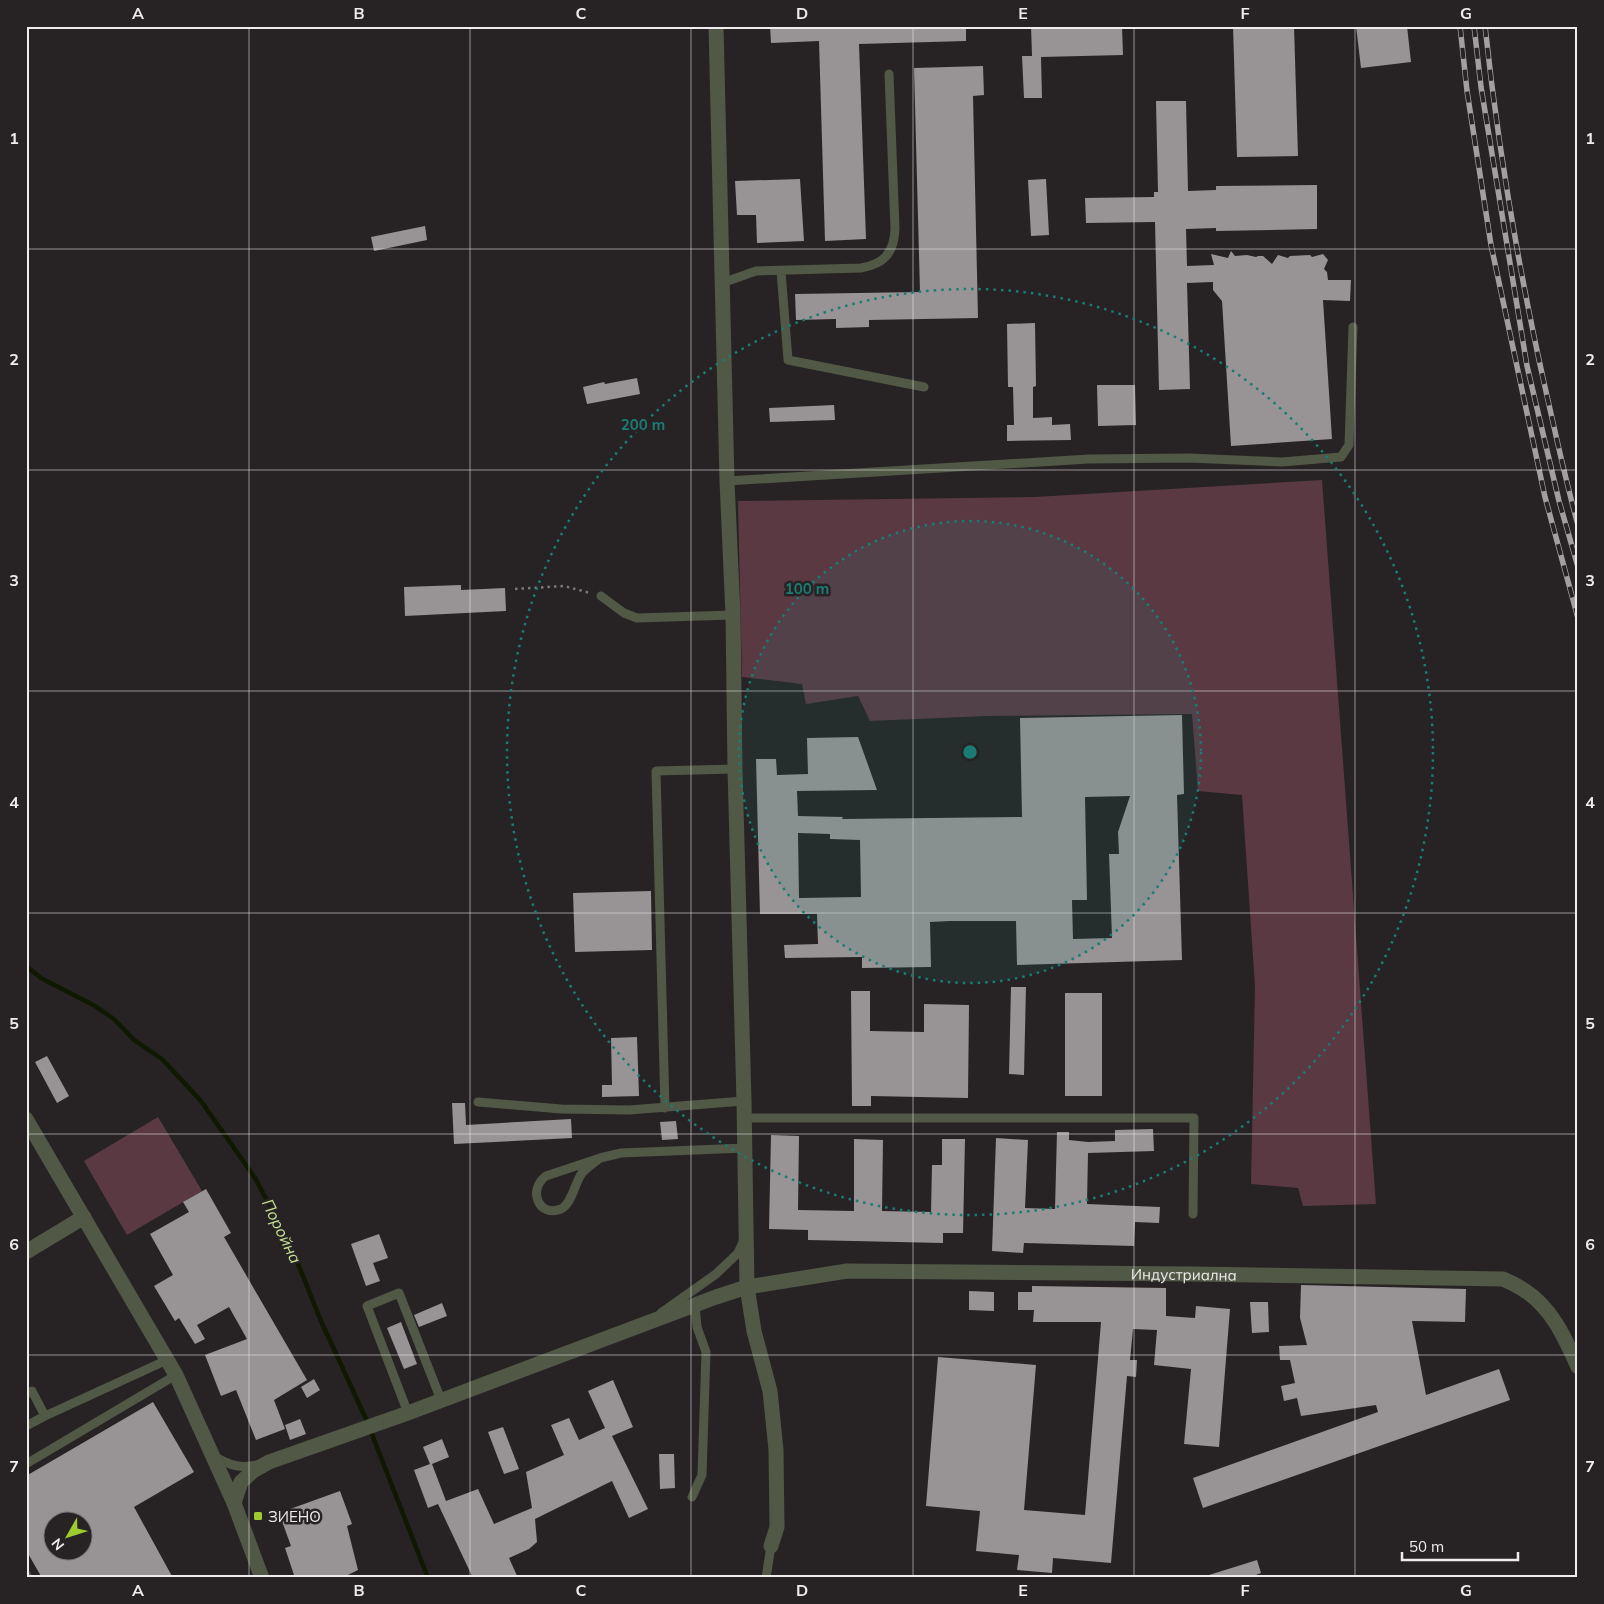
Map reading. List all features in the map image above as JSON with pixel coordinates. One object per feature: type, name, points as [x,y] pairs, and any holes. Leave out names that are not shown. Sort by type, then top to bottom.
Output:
[{"type":"street","points":[[716,26],[727,482],[733,615],[747,1287],[754,1331],[770,1391],[775,1440],[778,1526],[770,1546]]},
{"type":"street","points":[[26,1120],[176,1375],[234,1503],[262,1578]]},
{"type":"street","points":[[26,1252],[84,1217]]},
{"type":"street","name":"Индустриална","points":[[234,1503],[241,1482],[269,1462],[357,1432],[747,1287],[847,1271],[1503,1279],[1525,1290],[1547,1309],[1565,1337],[1578,1367]]},
{"type":"lane","points":[[722,283],[756,271],[861,268],[872,266],[890,252],[895,230],[889,74]]},
{"type":"lane","points":[[781,271],[788,360],[924,387]]},
{"type":"lane","points":[[727,482],[1089,459],[1188,458],[1282,462],[1341,457],[1349,444],[1352,327]]},
{"type":"lane","points":[[601,596],[624,612],[637,618],[733,615]]},
{"type":"lane","points":[[665,1108],[656,771],[735,769]]},
{"type":"lane","points":[[478,1102],[561,1109],[629,1110],[744,1101]]},
{"type":"lane","points":[[744,1118],[1194,1118],[1193,1214]]},
{"type":"lane","points":[[600,1158],[583,1171],[576,1182],[570,1200],[564,1207],[550,1210],[539,1203],[536,1190],[541,1180],[546,1176],[600,1158],[621,1154],[745,1148]]},
{"type":"lane","points":[[646,1323],[716,1274],[738,1253],[746,1235]]},
{"type":"lane","points":[[408,1413],[367,1306],[399,1293],[441,1400]]},
{"type":"lane","points":[[692,1497],[702,1475],[706,1352],[697,1327],[695,1305]]},
{"type":"lane","points":[[26,1426],[167,1360]]},
{"type":"lane","points":[[26,1464],[176,1375]]},
{"type":"lane","points":[[26,1394],[32,1392],[45,1416]]},
{"type":"lane","points":[[214,1457],[232,1467],[246,1468],[269,1462]]},
{"type":"lane","points":[[766,1578],[770,1546]]},
{"type":"lane","points":[[26,1574],[28,1578]]},
{"type":"path","points":[[515,589],[564,586],[601,596]]},
{"type":"shaded area","points":[[1322,480],[1376,1204],[1303,1206],[1298,1188],[1251,1184],[1255,986],[1242,795],[1198,791],[1192,714],[986,716],[870,721],[858,696],[806,704],[802,684],[742,677],[738,501],[1035,497]]},
{"type":"shaded area","points":[[158,1117],[202,1191],[127,1235],[84,1161]]},
{"type":"building","points":[[770,26],[966,26],[966,41],[859,44],[866,239],[825,241],[819,41],[771,43]]},
{"type":"building","points":[[1031,26],[1122,26],[1123,55],[1041,57],[1042,98],[1024,98],[1022,56],[1032,56]]},
{"type":"building","points":[[1233,26],[1294,26],[1298,156],[1237,157]]},
{"type":"building","points":[[1356,26],[1407,26],[1411,62],[1361,68]]},
{"type":"building","points":[[983,66],[984,95],[973,96],[978,318],[869,320],[869,327],[836,328],[836,319],[796,320],[795,294],[920,292],[914,68]]},
{"type":"building","points":[[1156,101],[1186,101],[1188,191],[1216,190],[1216,186],[1317,185],[1317,229],[1216,231],[1216,228],[1186,229],[1187,266],[1214,265],[1211,254],[1228,258],[1231,251],[1235,256],[1263,256],[1272,264],[1278,255],[1288,258],[1290,256],[1310,255],[1312,257],[1323,254],[1328,260],[1324,269],[1327,272],[1328,280],[1351,280],[1350,301],[1323,300],[1332,439],[1231,446],[1222,301],[1213,290],[1213,282],[1187,283],[1190,389],[1159,390],[1155,222],[1086,223],[1085,198],[1154,197],[1154,192],[1158,192]]},
{"type":"building","points":[[800,179],[804,241],[757,243],[756,215],[737,215],[735,181]]},
{"type":"building","points":[[1046,179],[1049,235],[1031,236],[1028,180]]},
{"type":"building","points":[[425,226],[427,240],[374,251],[371,237]]},
{"type":"building","points":[[1035,323],[1036,386],[1033,387],[1033,418],[1052,417],[1052,425],[1070,424],[1071,440],[1007,441],[1007,425],[1014,425],[1013,387],[1008,387],[1007,324]]},
{"type":"building","points":[[637,378],[640,394],[587,404],[583,387]]},
{"type":"building","points":[[1097,385],[1135,385],[1136,425],[1098,426]]},
{"type":"building","points":[[834,405],[835,420],[770,422],[769,408]]},
{"type":"building","points":[[461,585],[461,590],[505,588],[506,611],[405,616],[404,587]]},
{"type":"building","points":[[1182,715],[1184,794],[1177,795],[1182,960],[1017,965],[1016,921],[930,922],[931,967],[862,968],[862,957],[785,958],[784,945],[818,944],[817,914],[760,914],[756,759],[776,759],[777,775],[808,774],[807,738],[858,737],[877,790],[797,791],[798,816],[843,817],[842,819],[1022,817],[1020,718]],"holes":[[[1130,796],[1118,832],[1119,854],[1109,854],[1112,938],[1073,939],[1072,900],[1087,900],[1085,797]],[[798,833],[830,834],[830,839],[860,840],[861,897],[799,898]]]},
{"type":"building","points":[[651,891],[652,950],[575,952],[573,893]]},
{"type":"building","points":[[1011,987],[1026,987],[1024,1075],[1009,1074]]},
{"type":"building","points":[[851,991],[870,991],[870,1031],[924,1032],[924,1004],[969,1005],[968,1098],[871,1096],[871,1106],[852,1106]]},
{"type":"building","points":[[1065,993],[1102,993],[1102,1096],[1065,1096]]},
{"type":"building","points":[[637,1037],[639,1096],[602,1097],[602,1085],[612,1085],[611,1038]]},
{"type":"building","points":[[47,1056],[69,1096],[57,1103],[35,1062]]},
{"type":"building","points":[[452,1103],[465,1103],[466,1125],[571,1119],[572,1138],[454,1144]]},
{"type":"building","points":[[676,1121],[678,1139],[662,1140],[660,1122]]},
{"type":"building","points":[[1153,1129],[1154,1151],[1088,1153],[1087,1204],[1160,1207],[1159,1223],[1135,1222],[1134,1246],[1024,1243],[1023,1253],[992,1251],[996,1138],[1028,1140],[1025,1208],[1055,1209],[1057,1132],[1069,1132],[1069,1140],[1088,1142],[1115,1141],[1115,1130]]},
{"type":"building","points":[[771,1135],[799,1136],[798,1210],[854,1211],[854,1139],[883,1140],[882,1211],[931,1212],[932,1165],[942,1165],[942,1139],[965,1139],[963,1233],[943,1233],[943,1243],[808,1240],[808,1230],[769,1229]]},
{"type":"building","points":[[206,1189],[231,1233],[224,1237],[307,1380],[274,1400],[285,1429],[256,1440],[236,1390],[221,1396],[205,1355],[247,1339],[229,1307],[197,1325],[205,1339],[195,1344],[179,1318],[175,1321],[154,1286],[173,1275],[150,1234],[189,1212],[183,1202]]},
{"type":"building","points":[[379,1234],[388,1258],[373,1263],[380,1281],[366,1286],[351,1244]]},
{"type":"building","points":[[1301,1285],[1466,1289],[1465,1322],[1412,1321],[1426,1395],[1499,1369],[1510,1400],[1203,1508],[1193,1478],[1378,1412],[1376,1405],[1301,1416],[1297,1398],[1284,1401],[1281,1386],[1295,1383],[1290,1360],[1280,1360],[1279,1346],[1307,1345],[1300,1318]]},
{"type":"building","points":[[1032,1286],[1166,1288],[1166,1316],[1195,1318],[1196,1306],[1230,1309],[1219,1447],[1184,1444],[1191,1369],[1154,1365],[1157,1330],[1133,1329],[1130,1360],[1137,1360],[1136,1377],[1127,1376],[1111,1563],[1053,1558],[1052,1573],[1017,1570],[1019,1555],[976,1551],[980,1511],[926,1506],[938,1357],[1036,1365],[1024,1510],[1085,1515],[1101,1322],[1033,1322],[1034,1310],[1018,1310],[1018,1292],[1032,1292]]},
{"type":"building","points":[[969,1291],[994,1292],[994,1311],[969,1310]]},
{"type":"building","points":[[1250,1302],[1268,1302],[1269,1332],[1252,1333]]},
{"type":"building","points":[[442,1303],[447,1316],[419,1327],[414,1315]]},
{"type":"building","points":[[401,1322],[417,1364],[404,1369],[387,1328]]},
{"type":"building","points":[[314,1379],[320,1390],[307,1398],[301,1387]]},
{"type":"building","points":[[613,1380],[633,1427],[612,1436],[648,1509],[629,1518],[612,1481],[535,1519],[537,1542],[529,1549],[509,1558],[518,1578],[473,1578],[438,1504],[428,1508],[414,1470],[430,1464],[423,1447],[442,1439],[449,1457],[432,1464],[446,1501],[478,1489],[494,1524],[532,1508],[526,1472],[564,1455],[551,1425],[569,1418],[579,1440],[605,1428],[588,1391]]},
{"type":"building","points":[[153,1402],[194,1472],[134,1507],[173,1578],[42,1578],[26,1550],[26,1476]]},
{"type":"building","points":[[300,1419],[306,1434],[290,1440],[285,1425]]},
{"type":"building","points":[[503,1427],[519,1469],[504,1474],[488,1432]]},
{"type":"building","points":[[659,1454],[674,1454],[675,1488],[660,1489]]},
{"type":"building","points":[[340,1491],[352,1524],[347,1526],[358,1570],[342,1578],[295,1578],[285,1548],[291,1546],[279,1513]]},
{"type":"building","points":[[1257,1560],[1261,1573],[1248,1578],[1209,1578],[1209,1575]]},
{"type":"waterway","name":"Поройна","points":[[26,966],[41,978],[95,1006],[114,1019],[134,1040],[162,1059],[201,1101],[255,1178],[290,1244],[321,1321],[366,1419],[428,1578]]},
{"type":"railway","points":[[1460,26],[1467,91],[1491,245],[1545,497],[1578,618]]},
{"type":"railway","points":[[1474,26],[1481,87],[1527,366],[1559,501],[1578,567]]},
{"type":"railway","points":[[1485,26],[1504,174],[1521,272],[1541,370],[1578,525]]},
{"type":"place","name":"ЗИЕНО","points":[[258,1516]]}]
